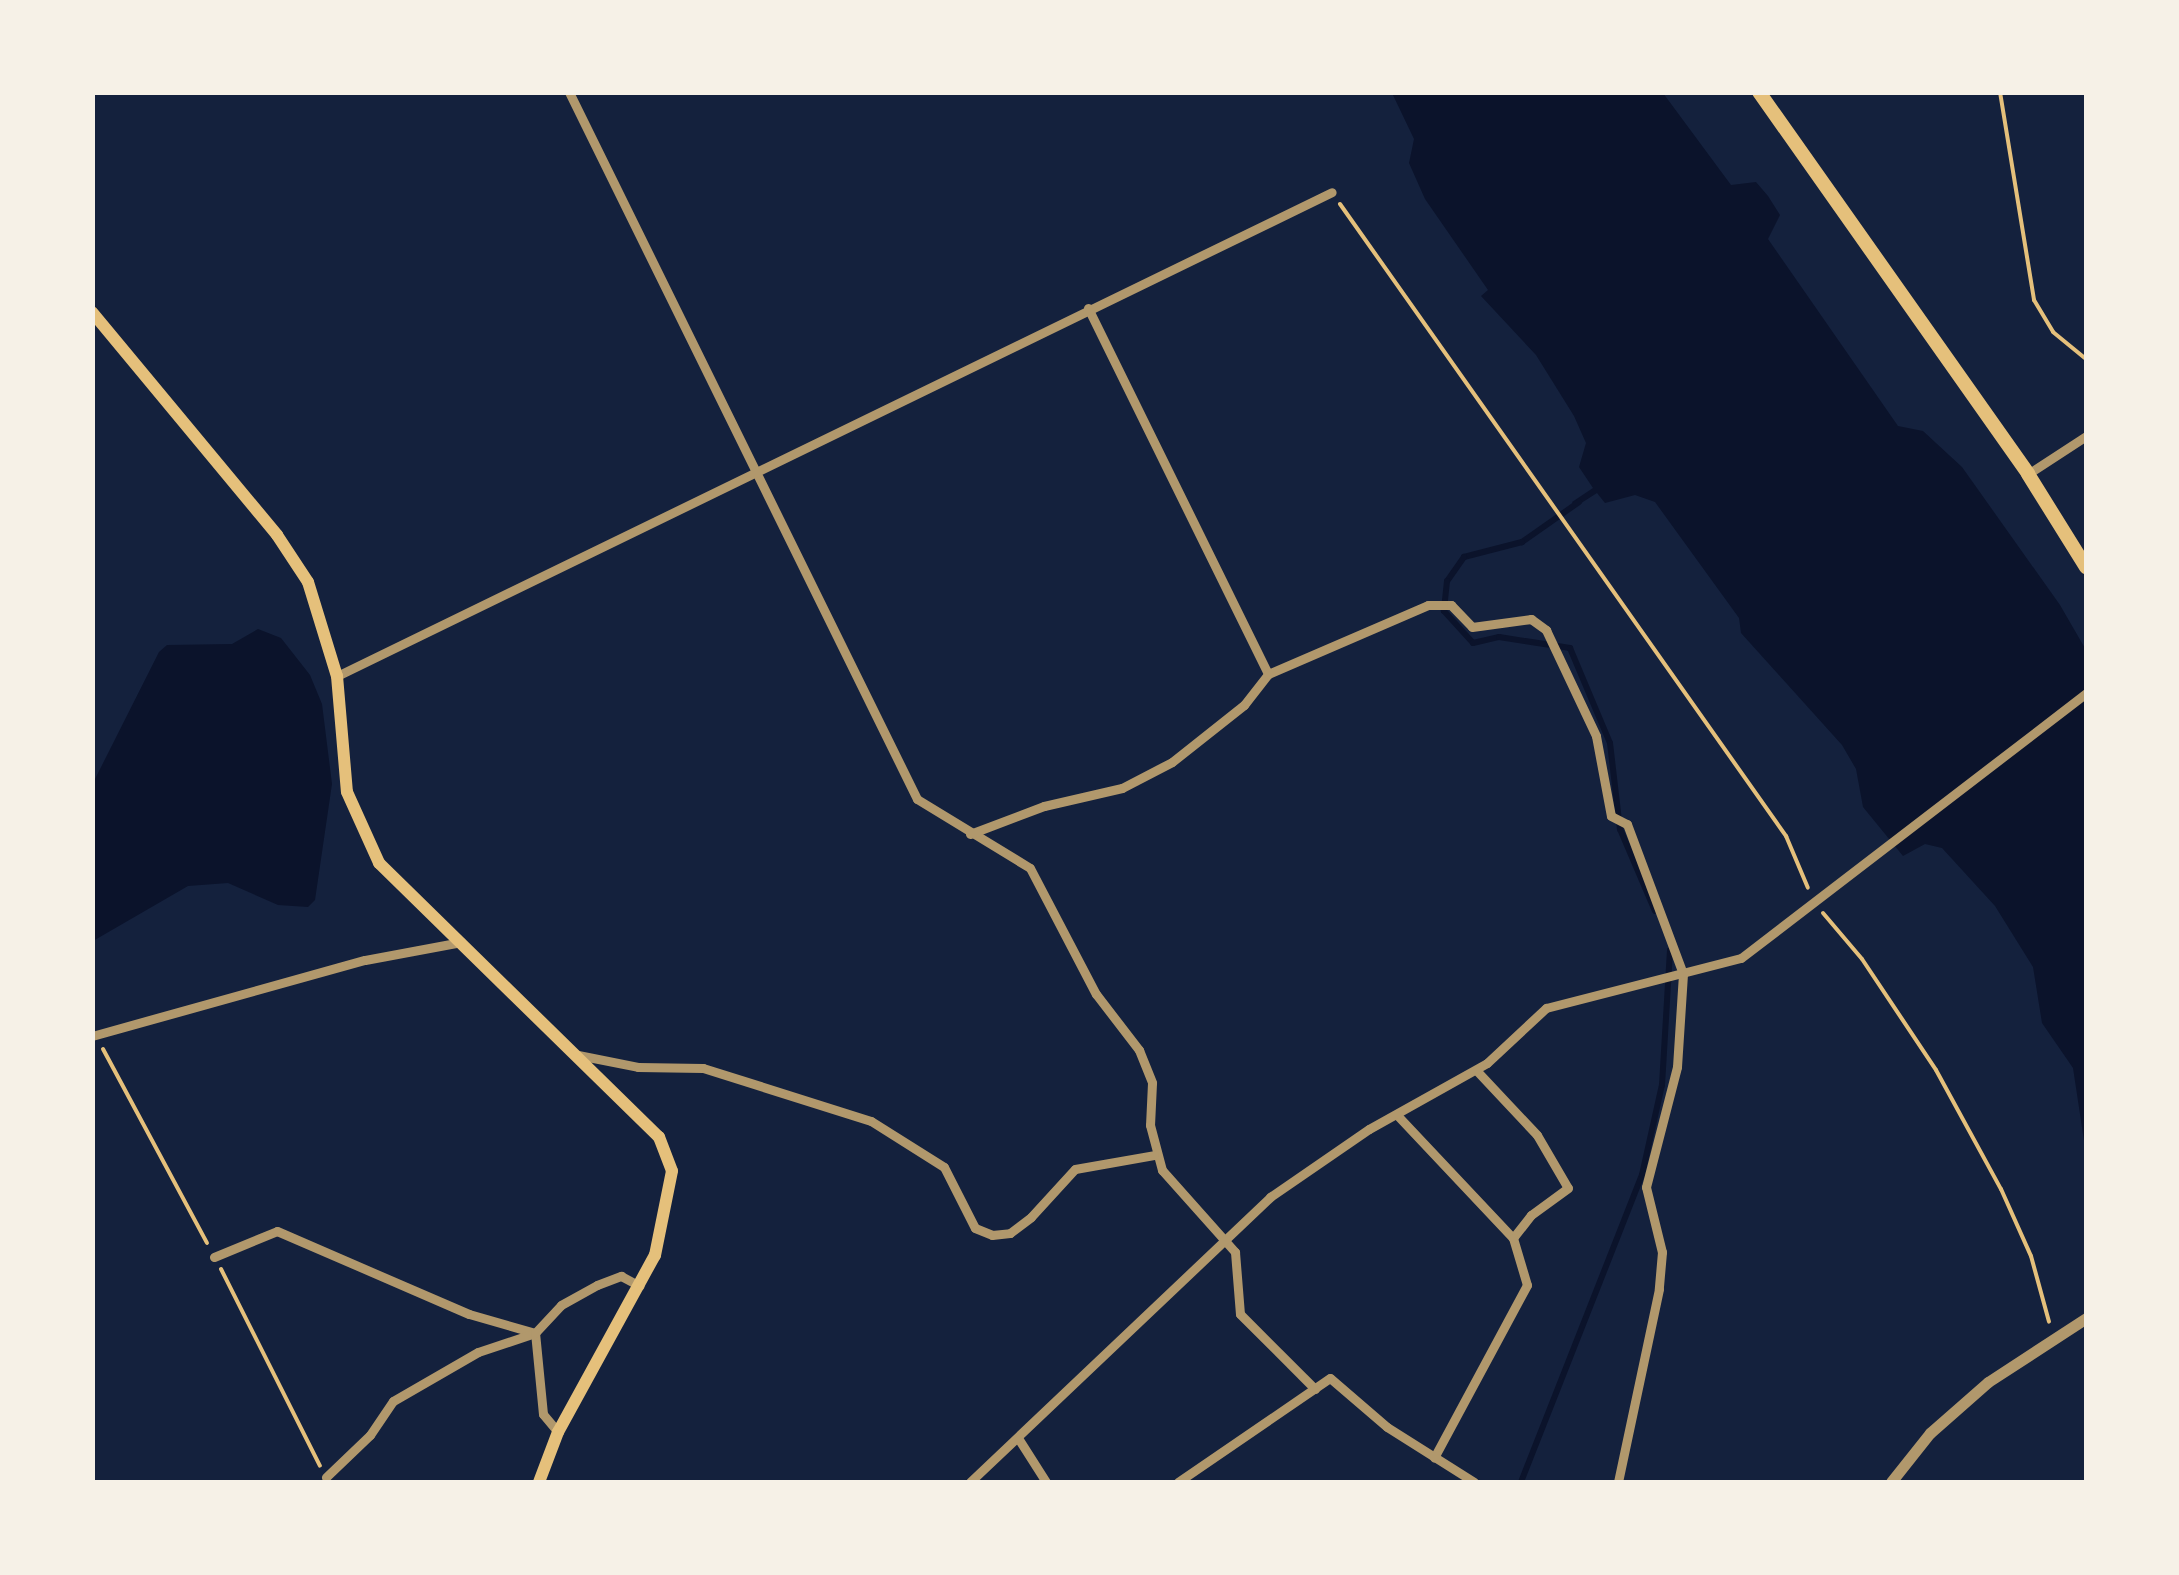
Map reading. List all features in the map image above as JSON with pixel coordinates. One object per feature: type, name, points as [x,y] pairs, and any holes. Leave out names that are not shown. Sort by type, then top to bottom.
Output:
[{"type":"main road","points":[[1759,92],[2028,474],[2086,568]]},
{"type":"main road","points":[[92,312],[277,535],[308,582],[337,676],[347,792],[359,830],[379,863],[659,1136],[672,1171],[655,1255],[558,1432],[539,1482]]},
{"type":"street","points":[[569,92],[917,799],[1030,868],[1096,994],[1140,1050],[1152,1083],[1154,1155],[1228,1240],[1240,1314],[1315,1390]]},
{"type":"street","points":[[337,676],[1332,192]]},
{"type":"street","points":[[1088,308],[1268,674]]},
{"type":"street","points":[[2028,474],[2086,436]]},
{"type":"street","points":[[970,834],[1044,806],[1122,788],[1172,762],[1244,705],[1268,674],[1428,606],[1451,605],[1472,627],[1531,619],[1546,630],[1596,736],[1611,816],[1627,824],[1683,974],[1677,1067],[1646,1187],[1662,1252],[1659,1289],[1618,1482]]},
{"type":"street","points":[[970,1482],[1270,1197],[1397,1115],[1476,1070],[1546,1008],[1742,958],[2086,693]]},
{"type":"street","points":[[92,1036],[365,960],[461,942]]},
{"type":"street","points":[[571,1054],[638,1067],[703,1068],[870,1121],[944,1167],[975,1228],[992,1235],[1020,1225],[1075,1169],[1154,1155]]},
{"type":"street","points":[[1476,1070],[1537,1135],[1568,1188],[1531,1215],[1513,1238]]},
{"type":"street","points":[[1397,1115],[1513,1238],[1527,1285],[1434,1458]]},
{"type":"street","points":[[214,1257],[277,1231],[469,1314],[536,1332]]},
{"type":"street","points":[[326,1477],[370,1434],[393,1400],[478,1352],[536,1332],[561,1305],[596,1285],[621,1276],[640,1286]]},
{"type":"street","points":[[1891,1482],[1930,1432],[2058,1334],[2086,1318]]},
{"type":"street","points":[[536,1332],[543,1414],[558,1432]]},
{"type":"street","points":[[1178,1482],[1330,1378],[1434,1458],[1474,1482]]},
{"type":"street","points":[[1018,1438],[1046,1482]]},
{"type":"path","points":[[2000,92],[2034,300],[2053,332],[2086,359]]},
{"type":"path","points":[[1332,192],[1786,836],[1814,903],[1862,958],[1936,1070],[2016,1222],[2058,1334]]},
{"type":"water","points":[[1392,93],[1663,93],[1731,185],[1756,182],[1768,196],[1780,215],[1768,239],[1898,426],[1923,431],[1962,467],[2060,605],[2086,650],[2086,1154],[2073,1068],[2042,1023],[2033,967],[1995,906],[1942,848],[1925,844],[1903,856],[1863,807],[1856,769],[1842,745],[1741,633],[1739,618],[1655,502],[1635,495],[1605,503],[1597,493],[1575,507],[1572,502],[1593,488],[1579,467],[1586,443],[1536,355],[1481,296],[1488,290],[1425,199],[1409,163],[1414,139]]},
{"type":"water","points":[[258,629],[281,638],[310,675],[322,704],[332,784],[315,900],[308,907],[278,905],[228,883],[188,886],[93,941],[93,783],[159,652],[167,645],[232,644]]},
{"type":"waterway","points":[[1579,502],[1522,542],[1464,557],[1447,581],[1444,611],[1473,643],[1499,637],[1570,648],[1610,743],[1620,829],[1655,911]]},
{"type":"waterway","points":[[1521,1482],[1642,1175],[1662,1085],[1670,950]]}]
